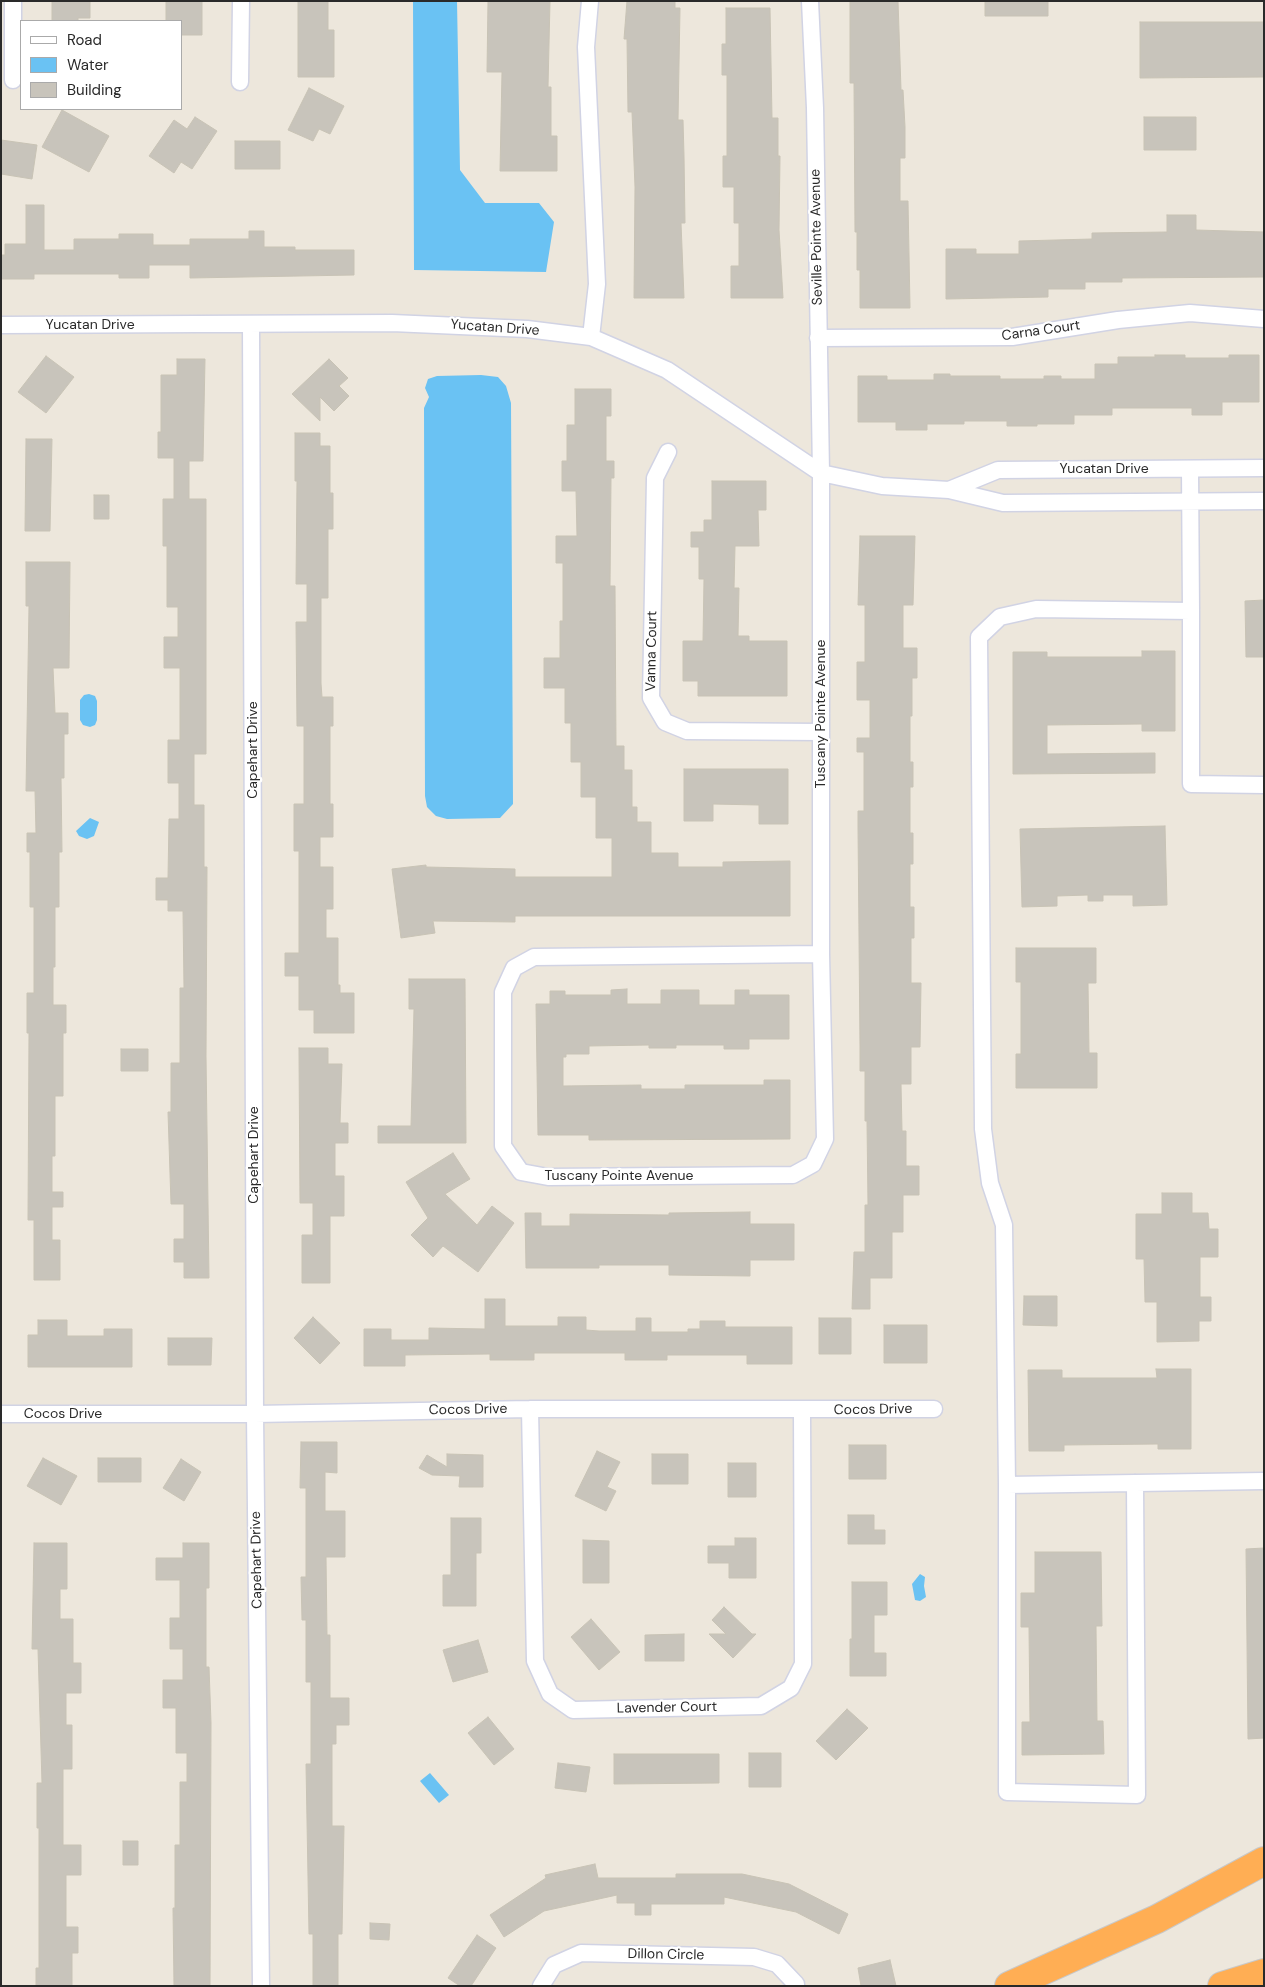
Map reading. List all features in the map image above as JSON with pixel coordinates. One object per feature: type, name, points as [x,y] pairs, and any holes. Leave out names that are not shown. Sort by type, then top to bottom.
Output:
[{"type":"highway","points":[[1009,1986],[1157,1919],[1264,1861]]},
{"type":"highway","points":[[1222,1986],[1264,1973]]},
{"type":"street","points":[[13,1],[13,80]]},
{"type":"street","points":[[240,82],[241,1]]},
{"type":"street","points":[[590,1],[586,47],[597,284],[590,337]]},
{"type":"street","name":"Seville Pointe Avenue","points":[[810,1],[815,108],[821,473]]},
{"type":"street","name":"Carna Court","points":[[818,338],[1012,337],[1118,320],[1190,313],[1264,318]]},
{"type":"street","name":"Yucatan Drive","points":[[1,325],[392,322],[527,329],[590,337],[667,370],[821,473],[882,486],[949,490],[1003,503],[1264,501]]},
{"type":"street","name":"Capehart Drive","points":[[251,324],[255,1414],[261,1986]]},
{"type":"street","name":"Vanna Court","points":[[668,452],[655,478],[651,698],[665,722],[687,731],[821,732]]},
{"type":"street","name":"Yucatan Drive","points":[[949,490],[998,470],[1264,468]]},
{"type":"street","points":[[1190,469],[1192,784],[1264,785]]},
{"type":"street","name":"Tuscany Pointe Avenue","points":[[821,473],[821,954],[825,1139],[814,1164],[793,1175],[548,1178],[521,1172],[504,1146],[503,992],[514,968],[534,957],[821,954]]},
{"type":"street","points":[[1135,1483],[1137,1795],[1007,1792],[1007,1486],[1004,1225],[990,1183],[982,1129],[979,637],[1000,617],[1036,609],[1191,611]]},
{"type":"street","name":"Cocos Drive","points":[[1,1414],[255,1414],[530,1409],[802,1411],[934,1409]]},
{"type":"street","name":"Lavender Court","points":[[530,1409],[535,1661],[550,1694],[573,1710],[761,1706],[791,1688],[803,1664],[802,1411]]},
{"type":"street","points":[[1007,1486],[1264,1481]]},
{"type":"street","name":"Dillon Circle","points":[[541,1986],[554,1965],[581,1953],[754,1957],[777,1964],[796,1984]]},
{"type":"water","points":[[413,1],[457,1],[460,170],[485,203],[539,203],[554,222],[546,272],[414,270]]},
{"type":"water","points":[[481,375],[498,377],[506,386],[511,403],[513,804],[500,818],[447,819],[436,816],[427,807],[425,796],[424,408],[429,397],[425,388],[428,379],[437,376]]},
{"type":"water","points":[[84,695],[95,696],[97,701],[97,720],[95,725],[90,727],[83,725],[80,720],[80,700]]},
{"type":"water","points":[[90,818],[99,822],[94,836],[87,839],[79,836],[76,831]]},
{"type":"water","points":[[920,1574],[925,1577],[926,1597],[920,1601],[915,1600],[912,1584]]},
{"type":"water","points":[[430,1773],[449,1795],[439,1803],[420,1781]]},
{"type":"building","points":[[52,1],[90,1],[90,18],[52,20]]},
{"type":"building","points":[[166,1],[202,1],[202,35],[182,35],[182,20],[166,20]]},
{"type":"building","points":[[298,1],[328,1],[328,30],[334,30],[334,77],[298,77]]},
{"type":"building","points":[[488,1],[550,1],[548,87],[551,87],[551,136],[557,136],[557,171],[500,171],[502,72],[487,72]]},
{"type":"building","points":[[627,1],[675,1],[675,8],[680,8],[678,120],[683,120],[685,223],[681,223],[684,298],[634,298],[635,187],[632,112],[628,112],[627,39],[624,39]]},
{"type":"building","points":[[850,1],[898,1],[901,90],[903,90],[905,127],[905,158],[900,158],[900,201],[908,201],[910,308],[860,308],[860,270],[857,270],[857,232],[855,232],[854,83],[850,83]]},
{"type":"building","points":[[985,1],[1048,1],[1048,16],[985,16]]},
{"type":"building","points":[[726,8],[770,8],[772,118],[778,118],[778,156],[780,156],[779,230],[783,298],[731,298],[731,266],[739,266],[739,223],[734,223],[734,187],[723,187],[723,156],[727,156],[727,75],[722,75],[722,44],[726,44]]},
{"type":"building","points":[[1140,22],[1264,22],[1264,77],[1140,78]]},
{"type":"building","points":[[309,88],[344,106],[330,134],[319,129],[313,141],[288,130]]},
{"type":"building","points":[[62,110],[109,136],[89,172],[42,147]]},
{"type":"building","points":[[195,117],[217,131],[192,169],[181,162],[174,173],[149,156],[174,120],[187,129]]},
{"type":"building","points":[[1144,117],[1196,117],[1196,150],[1144,150]]},
{"type":"building","points":[[1,140],[37,145],[32,179],[1,174]]},
{"type":"building","points":[[235,141],[280,141],[280,169],[235,169]]},
{"type":"building","points":[[26,205],[44,205],[44,250],[74,250],[74,239],[119,239],[119,234],[153,234],[153,245],[190,245],[190,239],[249,239],[249,231],[264,231],[264,247],[295,247],[295,250],[354,250],[354,275],[190,278],[190,265],[149,265],[149,278],[119,278],[119,274],[34,274],[34,279],[1,279],[1,255],[5,255],[5,244],[26,244]]},
{"type":"building","points":[[1167,215],[1196,215],[1196,230],[1264,232],[1264,277],[1122,278],[1122,282],[1085,282],[1085,289],[1048,289],[1048,297],[946,299],[946,249],[976,249],[976,254],[1019,254],[1019,241],[1092,239],[1092,233],[1167,232]]},
{"type":"building","points":[[1155,355],[1185,355],[1185,358],[1229,358],[1229,355],[1259,355],[1259,402],[1222,402],[1222,415],[1192,415],[1192,408],[1112,408],[1112,415],[1074,415],[1074,424],[1037,424],[1037,426],[1007,426],[1007,421],[964,421],[964,424],[927,424],[927,430],[896,430],[896,422],[858,422],[858,376],[887,376],[887,380],[934,380],[934,374],[950,374],[950,376],[1000,376],[1000,379],[1044,379],[1044,376],[1061,376],[1061,379],[1095,379],[1095,364],[1118,364],[1118,357],[1155,357]]},
{"type":"building","points":[[46,356],[74,377],[46,413],[18,392]]},
{"type":"building","points":[[177,359],[205,359],[203,461],[189,461],[189,499],[206,499],[206,754],[194,754],[194,805],[204,805],[204,867],[207,867],[206,1056],[209,1278],[184,1278],[184,1262],[174,1262],[174,1239],[184,1239],[184,1204],[171,1204],[168,1112],[171,1112],[171,1063],[180,1063],[180,988],[184,988],[183,911],[168,911],[168,900],[156,900],[156,878],[168,878],[169,819],[179,819],[179,783],[168,783],[168,740],[180,740],[180,668],[164,668],[164,637],[178,637],[178,607],[167,607],[167,546],[163,546],[163,499],[174,499],[174,458],[158,458],[158,432],[161,432],[161,375],[177,375]]},
{"type":"building","points":[[329,359],[348,378],[339,386],[349,396],[334,411],[320,397],[320,421],[292,394]]},
{"type":"building","points":[[575,389],[611,389],[611,416],[606,416],[606,461],[614,461],[614,478],[611,478],[610,586],[615,586],[616,746],[624,746],[624,770],[632,770],[632,807],[637,807],[637,822],[651,822],[651,853],[678,853],[678,867],[723,867],[723,862],[790,861],[790,916],[515,916],[515,922],[433,921],[435,933],[401,938],[392,869],[426,865],[426,867],[515,869],[515,877],[612,877],[612,838],[596,838],[596,797],[581,797],[581,762],[571,762],[571,723],[565,723],[565,688],[544,688],[544,658],[560,658],[560,621],[563,621],[563,563],[556,563],[556,536],[577,536],[576,491],[562,491],[562,461],[567,461],[567,425],[575,425]]},
{"type":"building","points":[[295,433],[320,433],[320,446],[330,446],[330,493],[333,493],[333,529],[328,529],[328,598],[321,598],[321,683],[322,697],[333,697],[333,726],[330,726],[330,804],[333,804],[333,837],[320,837],[320,867],[333,867],[333,909],[326,909],[326,938],[338,938],[338,985],[340,985],[340,993],[354,993],[354,1033],[314,1033],[314,1010],[299,1010],[299,976],[285,976],[285,953],[299,953],[299,851],[294,851],[294,804],[304,804],[304,726],[297,726],[296,622],[307,622],[307,584],[296,584],[297,481],[295,481]]},
{"type":"building","points":[[26,439],[52,439],[50,531],[25,531]]},
{"type":"building","points":[[712,481],[766,481],[766,510],[758,510],[759,546],[735,546],[734,588],[739,588],[738,636],[749,636],[749,641],[787,641],[787,696],[698,696],[698,681],[683,681],[683,641],[703,641],[704,579],[699,579],[699,547],[691,547],[691,532],[704,532],[704,520],[712,520]]},
{"type":"building","points":[[94,495],[109,495],[109,519],[94,519]]},
{"type":"building","points":[[860,536],[915,536],[913,605],[903,605],[903,648],[917,648],[917,678],[912,678],[912,716],[910,716],[910,762],[913,762],[913,787],[910,787],[910,833],[913,833],[913,864],[910,864],[910,907],[914,907],[914,938],[911,938],[911,983],[921,983],[920,1047],[911,1047],[911,1084],[901,1084],[902,1131],[906,1131],[906,1166],[919,1166],[919,1195],[903,1195],[903,1232],[892,1232],[892,1278],[870,1278],[870,1309],[852,1309],[854,1252],[865,1252],[865,1205],[868,1205],[865,1071],[860,1071],[858,811],[864,811],[864,752],[857,752],[857,738],[870,738],[870,700],[857,700],[857,662],[865,662],[865,605],[858,605]]},
{"type":"building","points":[[26,562],[70,562],[69,668],[53,668],[55,713],[68,713],[68,734],[64,734],[64,778],[61,778],[62,852],[59,852],[59,907],[55,907],[55,967],[53,967],[53,1005],[66,1005],[66,1033],[63,1033],[63,1096],[55,1096],[55,1156],[52,1156],[52,1192],[63,1192],[63,1207],[52,1207],[52,1240],[60,1240],[60,1280],[34,1280],[34,1220],[28,1220],[29,1033],[27,1033],[27,993],[34,993],[34,907],[30,907],[30,852],[27,852],[27,833],[36,833],[35,791],[26,791],[29,606],[26,606]]},
{"type":"building","points":[[1264,600],[1264,657],[1246,657],[1245,601]]},
{"type":"building","points":[[1142,651],[1175,651],[1175,731],[1142,731],[1142,724],[1047,725],[1047,754],[1155,753],[1155,773],[1013,774],[1013,652],[1047,652],[1047,657],[1142,657]]},
{"type":"building","points":[[684,769],[788,769],[788,824],[759,824],[759,805],[713,804],[713,821],[684,821]]},
{"type":"building","points":[[1165,826],[1167,905],[1133,906],[1133,895],[1103,895],[1103,901],[1088,901],[1088,895],[1057,896],[1057,906],[1022,907],[1020,829]]},
{"type":"building","points":[[1016,948],[1096,948],[1096,983],[1088,983],[1089,1053],[1097,1053],[1097,1088],[1016,1088],[1016,1054],[1021,1054],[1021,982],[1016,982]]},
{"type":"building","points":[[409,979],[465,979],[466,1143],[378,1143],[378,1126],[411,1126],[414,1009],[409,1009]]},
{"type":"building","points":[[627,989],[627,1004],[661,1004],[661,990],[699,990],[699,1005],[735,1005],[735,990],[749,990],[749,995],[789,995],[789,1039],[749,1039],[749,1049],[724,1049],[724,1045],[676,1045],[676,1048],[649,1048],[649,1045],[589,1046],[589,1054],[566,1054],[566,1057],[563,1057],[563,1086],[641,1085],[641,1089],[685,1089],[685,1085],[764,1085],[764,1080],[790,1080],[790,1139],[589,1140],[589,1135],[538,1135],[536,1004],[550,1004],[550,991],[565,991],[565,995],[611,995],[611,990]]},
{"type":"building","points":[[299,1048],[328,1048],[328,1064],[342,1064],[340,1123],[348,1123],[348,1143],[335,1143],[335,1176],[344,1176],[344,1216],[330,1216],[330,1283],[302,1283],[302,1235],[313,1235],[313,1203],[300,1203]]},
{"type":"building","points":[[121,1049],[148,1049],[148,1071],[121,1071]]},
{"type":"building","points":[[453,1153],[470,1179],[445,1194],[477,1225],[492,1206],[514,1223],[478,1272],[443,1246],[433,1257],[411,1235],[428,1218],[406,1182]]},
{"type":"building","points":[[1162,1193],[1192,1193],[1192,1213],[1208,1213],[1209,1229],[1218,1229],[1218,1257],[1200,1257],[1200,1297],[1211,1297],[1211,1321],[1199,1321],[1199,1341],[1157,1342],[1157,1302],[1145,1302],[1144,1259],[1136,1259],[1136,1214],[1162,1214]]},
{"type":"building","points":[[750,1212],[750,1224],[794,1224],[794,1260],[750,1260],[750,1276],[669,1275],[669,1265],[599,1265],[599,1268],[526,1268],[525,1213],[541,1213],[541,1226],[570,1226],[570,1214],[669,1215],[669,1213]]},
{"type":"building","points":[[1024,1296],[1057,1296],[1057,1326],[1023,1325]]},
{"type":"building","points":[[485,1299],[505,1299],[505,1326],[558,1326],[558,1317],[586,1317],[586,1330],[599,1331],[636,1331],[636,1318],[651,1318],[651,1332],[688,1332],[688,1329],[700,1329],[700,1321],[725,1321],[725,1327],[792,1327],[792,1364],[747,1364],[747,1355],[667,1355],[667,1360],[625,1360],[625,1353],[534,1353],[534,1360],[490,1360],[490,1354],[405,1355],[405,1366],[364,1366],[364,1329],[391,1329],[391,1340],[429,1340],[429,1328],[485,1329]]},
{"type":"building","points":[[313,1317],[340,1343],[320,1364],[294,1338]]},
{"type":"building","points":[[819,1318],[851,1318],[851,1354],[819,1354]]},
{"type":"building","points":[[38,1320],[67,1320],[67,1336],[104,1336],[104,1329],[132,1329],[132,1367],[28,1367],[28,1335],[38,1335]]},
{"type":"building","points":[[884,1325],[927,1325],[927,1363],[884,1363]]},
{"type":"building","points":[[168,1338],[212,1338],[211,1365],[168,1365]]},
{"type":"building","points":[[1156,1369],[1191,1369],[1191,1449],[1158,1449],[1158,1444],[1064,1445],[1064,1451],[1029,1451],[1028,1370],[1062,1370],[1062,1378],[1157,1378]]},
{"type":"building","points":[[301,1442],[337,1442],[337,1473],[325,1472],[325,1511],[345,1511],[345,1557],[326,1557],[327,1635],[330,1635],[330,1698],[349,1698],[349,1725],[336,1725],[336,1744],[332,1744],[332,1826],[344,1826],[342,1934],[338,1934],[338,1986],[313,1986],[313,1934],[309,1934],[306,1764],[311,1764],[311,1682],[306,1682],[306,1620],[302,1620],[301,1577],[306,1577],[306,1488],[300,1488]]},
{"type":"building","points":[[849,1445],[886,1445],[886,1479],[849,1479]]},
{"type":"building","points":[[597,1451],[620,1462],[607,1487],[616,1491],[606,1511],[575,1496]]},
{"type":"building","points":[[447,1454],[483,1455],[483,1487],[459,1487],[460,1476],[432,1475],[419,1468],[427,1455],[447,1467]]},
{"type":"building","points":[[652,1454],[688,1454],[688,1484],[652,1484]]},
{"type":"building","points":[[43,1458],[77,1476],[61,1505],[27,1486]]},
{"type":"building","points":[[98,1458],[141,1458],[141,1482],[98,1482]]},
{"type":"building","points":[[181,1459],[201,1472],[184,1501],[163,1488]]},
{"type":"building","points":[[728,1463],[756,1463],[756,1497],[728,1497]]},
{"type":"building","points":[[848,1515],[874,1515],[874,1530],[885,1530],[885,1544],[848,1544]]},
{"type":"building","points":[[451,1518],[481,1518],[481,1553],[476,1553],[476,1606],[443,1606],[443,1575],[451,1575]]},
{"type":"building","points":[[735,1538],[756,1538],[756,1578],[729,1578],[729,1563],[708,1563],[708,1546],[735,1546]]},
{"type":"building","points":[[583,1540],[609,1541],[609,1583],[583,1583]]},
{"type":"building","points":[[34,1543],[67,1543],[67,1589],[60,1589],[60,1619],[73,1619],[73,1663],[81,1663],[81,1693],[66,1693],[66,1725],[72,1725],[72,1769],[63,1769],[63,1845],[81,1845],[81,1875],[66,1875],[66,1927],[78,1927],[78,1953],[72,1953],[72,1986],[36,1986],[36,1968],[39,1968],[39,1828],[37,1828],[37,1783],[42,1783],[38,1649],[32,1649]]},
{"type":"building","points":[[183,1543],[209,1543],[209,1588],[206,1588],[206,1667],[209,1667],[211,1723],[210,1986],[174,1986],[173,1908],[175,1908],[175,1845],[180,1845],[180,1782],[187,1782],[187,1753],[176,1753],[176,1708],[163,1708],[163,1680],[183,1680],[183,1649],[170,1649],[170,1618],[180,1618],[180,1580],[156,1580],[156,1558],[183,1558]]},
{"type":"building","points":[[1264,1548],[1264,1738],[1248,1739],[1246,1549]]},
{"type":"building","points":[[1035,1552],[1101,1552],[1102,1626],[1096,1626],[1097,1721],[1103,1721],[1104,1754],[1022,1755],[1022,1722],[1030,1722],[1029,1627],[1021,1627],[1021,1593],[1035,1593]]},
{"type":"building","points":[[852,1582],[887,1582],[887,1615],[874,1615],[874,1653],[886,1653],[886,1676],[850,1676]]},
{"type":"building","points":[[724,1607],[752,1634],[756,1634],[733,1658],[709,1634],[726,1634],[712,1620]]},
{"type":"building","points":[[591,1619],[620,1652],[599,1670],[571,1637]]},
{"type":"building","points":[[684,1634],[684,1661],[645,1661],[645,1635]]},
{"type":"building","points":[[478,1640],[488,1672],[453,1682],[443,1650]]},
{"type":"building","points":[[847,1709],[868,1728],[836,1760],[816,1741]]},
{"type":"building","points":[[488,1717],[514,1749],[494,1765],[468,1733]]},
{"type":"building","points":[[749,1753],[781,1753],[781,1787],[749,1787]]},
{"type":"building","points":[[614,1754],[719,1754],[719,1783],[614,1784]]},
{"type":"building","points":[[558,1763],[590,1767],[586,1792],[555,1788]]},
{"type":"building","points":[[123,1841],[138,1841],[138,1865],[123,1865]]},
{"type":"building","points":[[595,1864],[598,1878],[676,1878],[676,1874],[742,1874],[789,1884],[848,1914],[839,1934],[796,1912],[724,1897],[724,1904],[651,1904],[651,1915],[635,1915],[635,1903],[617,1903],[617,1895],[544,1911],[504,1937],[490,1915],[546,1878],[545,1875]]},
{"type":"building","points":[[370,1923],[390,1924],[389,1940],[370,1939]]},
{"type":"building","points":[[477,1935],[496,1948],[471,1986],[460,1986],[448,1978]]},
{"type":"building","points":[[890,1960],[896,1986],[861,1986],[858,1968]]}]
